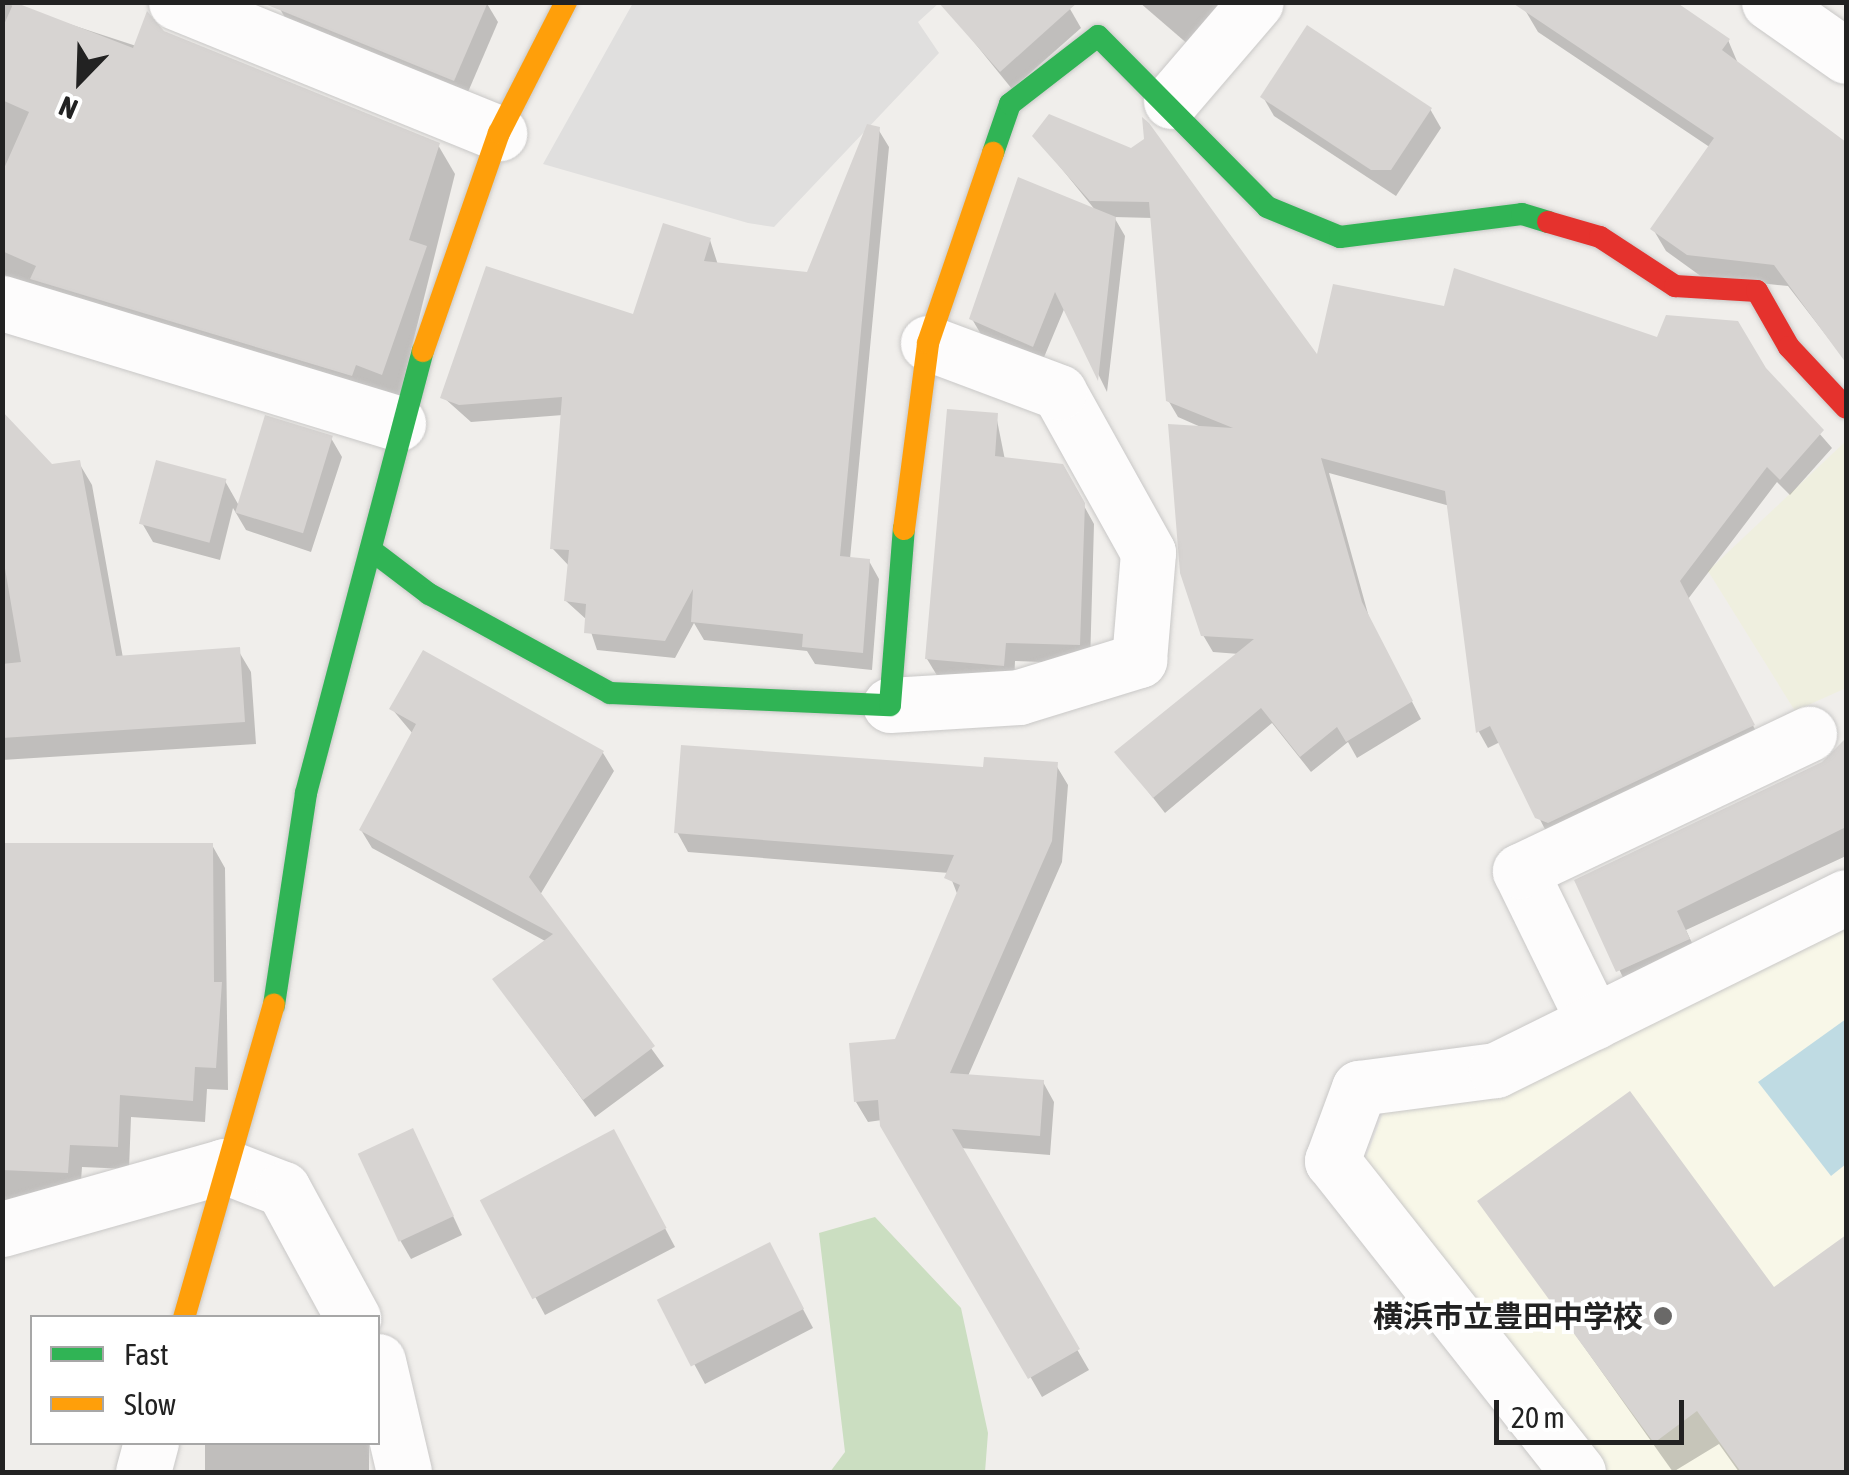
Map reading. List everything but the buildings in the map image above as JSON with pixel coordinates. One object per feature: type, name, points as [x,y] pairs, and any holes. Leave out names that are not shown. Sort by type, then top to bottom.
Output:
[{"type":"street","points":[[176,2],[499,132]]},
{"type":"street","points":[[185,1315],[224,1166],[284,971],[306,794],[371,550],[398,423],[499,132],[566,2]]},
{"type":"street","points":[[1171,100],[1256,2]]},
{"type":"street","points":[[1769,2],[1846,56]]},
{"type":"street","points":[[890,705],[913,410],[928,343],[1010,104],[1098,36],[1171,100],[1266,207],[1340,237],[1522,214],[1600,237],[1675,286],[1757,291],[1790,347],[1846,408]]},
{"type":"street","points":[[2,303],[398,423]]},
{"type":"street","points":[[371,550],[429,594],[610,692],[890,705],[1019,697],[1138,660],[1148,552],[1060,392],[928,343]]},
{"type":"street","points":[[1594,1022],[1520,871],[1809,734]]},
{"type":"street","points":[[1578,1472],[1332,1161],[1359,1088],[1496,1070],[1846,897]]},
{"type":"street","points":[[2,1229],[224,1166],[282,1188],[352,1315]]},
{"type":"street","points":[[380,1370],[404,1472]]},
{"type":"street","points":[[143,1472],[150,1445]]},
{"type":"shaded area","points":[[633,3],[939,3],[918,22],[939,53],[774,227],[748,223],[543,164]]},
{"type":"shaded area","name":"横浜市立豊田中学校","points":[[1846,928],[1846,1472],[1595,1472],[1365,1160],[1385,1108],[1508,1090]]},
{"type":"green space","points":[[1846,441],[1846,688],[1795,711],[1708,571]]},
{"type":"green space","points":[[875,1217],[961,1308],[988,1433],[985,1472],[830,1472],[845,1452],[819,1233]]},
{"type":"water","points":[[1846,1019],[1846,1164],[1831,1176],[1758,1082]]},
{"type":"traffic: fast","points":[[993,153],[1010,104],[1098,36],[1267,207],[1340,237],[1522,214],[1548,222]]},
{"type":"traffic: fast","points":[[274,1005],[306,793],[423,351]]},
{"type":"traffic: fast","points":[[371,550],[429,594],[610,693],[890,705],[904,529]]},
{"type":"traffic: slow","points":[[423,351],[499,133],[566,2]]},
{"type":"traffic: slow","points":[[904,529],[928,343],[993,153]]},
{"type":"traffic: slow","points":[[185,1315],[274,1005]]},
{"type":"traffic: jam","points":[[1548,222],[1600,237],[1675,286],[1757,291],[1789,347],[1846,408]]},
{"type":"place","name":"横浜市立豊田中学校","points":[[1663,1316]]}]
